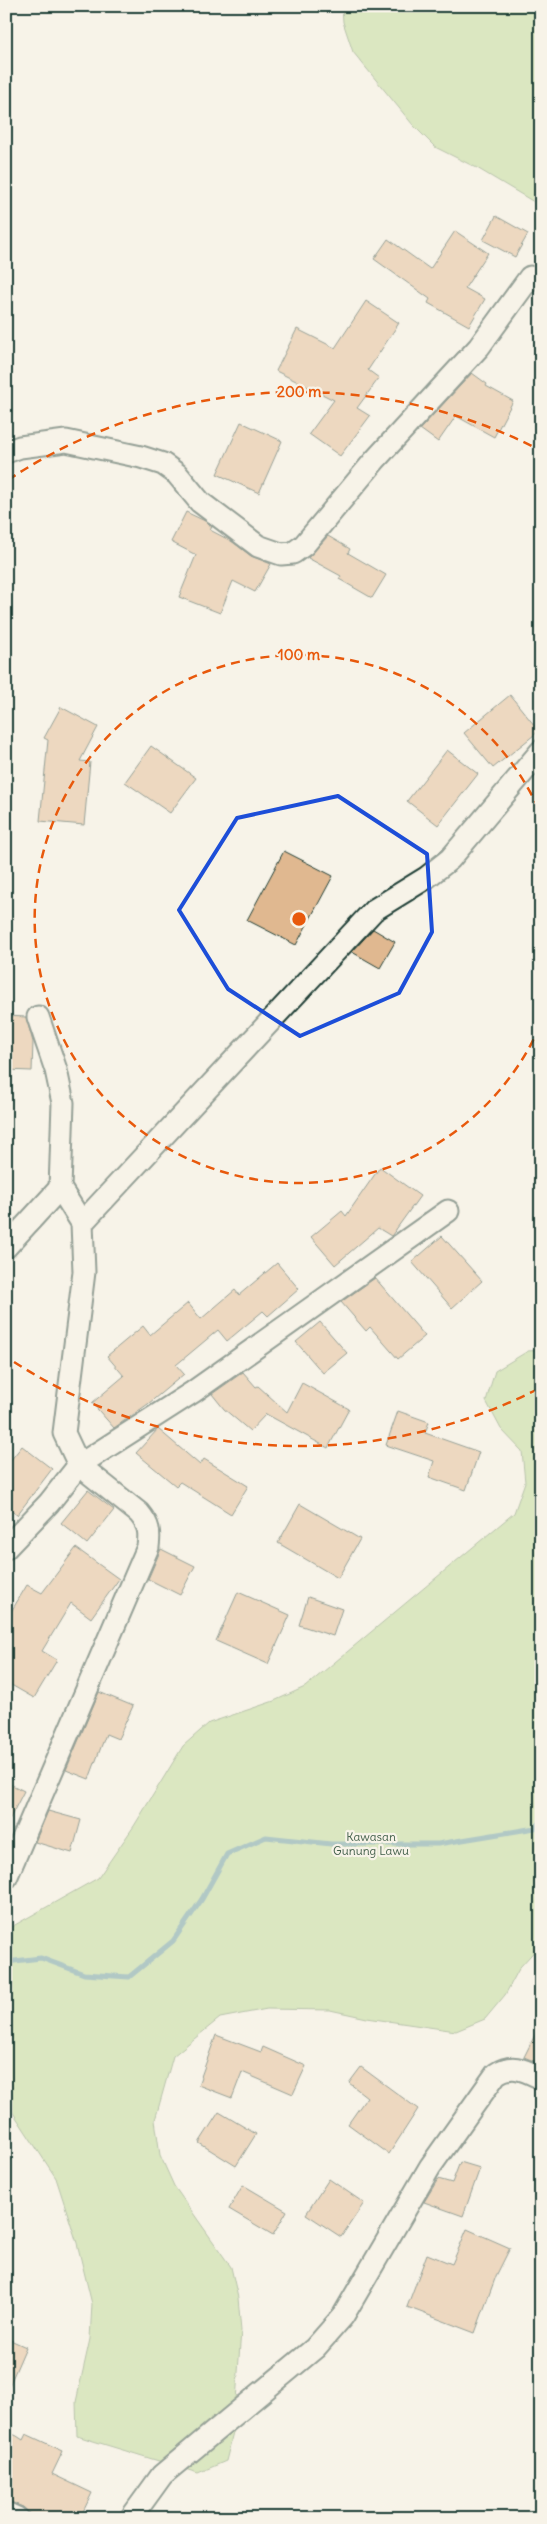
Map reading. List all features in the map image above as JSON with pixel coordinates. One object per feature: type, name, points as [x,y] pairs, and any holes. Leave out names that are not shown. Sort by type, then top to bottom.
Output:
[{"type":"street","points":[[6,452],[20,447],[66,441],[163,464],[178,474],[200,502],[258,546],[281,554],[293,553],[304,546],[375,460],[478,347],[530,277]]},
{"type":"street","points":[[82,1223],[374,910],[426,878],[450,859],[541,751]]},
{"type":"street","points":[[6,1878],[148,1547],[150,1533],[147,1522],[139,1513],[79,1465],[64,1433],[84,1272],[82,1223],[60,1188],[63,1103],[56,1070],[38,1016]]},
{"type":"street","points":[[6,1248],[60,1188]]},
{"type":"street","points":[[6,1548],[42,1510],[79,1465],[193,1392],[448,1210]]},
{"type":"street","points":[[131,2518],[162,2475],[315,2348],[343,2316],[430,2167],[496,2074],[508,2068],[515,2068],[541,2078]]},
{"type":"street","points":[[6,2513],[17,2518]]},
{"type":"highlighted area","points":[[338,796],[427,854],[432,932],[399,993],[300,1036],[228,989],[179,910],[237,818]]},
{"type":"green space","points":[[342,6],[541,6],[541,209],[534,202],[477,168],[435,147],[413,125],[353,52],[343,22]]},
{"type":"green space","name":"Kawasan Gunung Lawu","points":[[541,1350],[541,1944],[520,1967],[505,1995],[485,2019],[456,2031],[367,2018],[330,2010],[267,2009],[220,2018],[173,2056],[155,2120],[160,2155],[174,2186],[231,2267],[238,2298],[241,2330],[234,2429],[226,2461],[198,2473],[77,2436],[76,2402],[90,2339],[92,2304],[77,2243],[56,2178],[6,2102],[6,1930],[98,1878],[134,1826],[183,1746],[209,1723],[274,1701],[305,1687],[514,1513],[525,1482],[522,1451],[501,1429],[486,1401],[495,1371],[528,1351]]},
{"type":"building","points":[[496,216],[528,234],[515,257],[483,240]]},
{"type":"building","points":[[455,231],[488,253],[465,288],[485,299],[469,326],[428,303],[430,299],[374,259],[388,239],[430,269]]},
{"type":"building","points":[[366,301],[399,323],[368,370],[379,378],[357,408],[370,416],[340,456],[309,434],[334,400],[276,371],[297,329],[335,348]]},
{"type":"building","points":[[472,373],[487,384],[486,386],[513,401],[494,437],[456,416],[438,442],[420,429]]},
{"type":"building","points":[[241,422],[282,441],[259,493],[217,474]]},
{"type":"building","points":[[186,512],[205,521],[212,527],[210,530],[233,542],[251,556],[271,564],[255,592],[233,581],[220,613],[179,597],[196,555],[171,542]]},
{"type":"building","points":[[328,536],[350,549],[348,553],[386,575],[372,598],[339,579],[341,576],[308,558]]},
{"type":"building","points":[[510,695],[539,731],[493,768],[464,733]]},
{"type":"building","points":[[61,707],[98,727],[80,761],[90,762],[84,825],[40,821],[48,740],[44,738]]},
{"type":"building","points":[[151,746],[196,778],[170,813],[125,782]]},
{"type":"building","points":[[447,750],[478,774],[438,825],[407,801]]},
{"type":"building","points":[[284,851],[333,876],[296,945],[247,920]]},
{"type":"building","points":[[373,929],[395,942],[380,968],[352,952]]},
{"type":"building","points":[[6,1016],[26,1017],[33,1042],[32,1071],[6,1070]]},
{"type":"building","points":[[380,1167],[420,1196],[391,1236],[378,1228],[335,1265],[311,1237],[342,1211],[346,1216]]},
{"type":"building","points":[[442,1236],[482,1281],[452,1308],[412,1262]]},
{"type":"building","points":[[277,1263],[299,1289],[268,1316],[263,1311],[227,1341],[218,1330],[176,1365],[184,1374],[148,1404],[114,1428],[92,1403],[124,1376],[107,1356],[143,1326],[150,1335],[188,1303],[201,1319],[235,1290],[239,1295]]},
{"type":"building","points":[[375,1278],[425,1336],[398,1359],[370,1327],[366,1331],[341,1302]]},
{"type":"building","points":[[320,1322],[347,1353],[323,1373],[296,1342]]},
{"type":"building","points":[[243,1372],[256,1387],[258,1386],[287,1412],[302,1383],[349,1409],[328,1448],[266,1414],[250,1431],[224,1409],[212,1394]]},
{"type":"building","points":[[398,1411],[429,1422],[425,1433],[479,1452],[466,1490],[429,1477],[434,1461],[386,1445]]},
{"type":"building","points":[[158,1429],[200,1465],[204,1459],[248,1486],[231,1514],[180,1482],[176,1486],[136,1453]]},
{"type":"building","points":[[22,1446],[52,1469],[17,1515],[6,1507],[6,1466]]},
{"type":"building","points":[[88,1490],[114,1510],[87,1544],[61,1523]]},
{"type":"building","points":[[300,1504],[360,1539],[338,1578],[278,1543]]},
{"type":"building","points":[[76,1548],[119,1579],[91,1618],[71,1603],[42,1651],[57,1660],[34,1698],[6,1682],[6,1620],[27,1585],[42,1593]]},
{"type":"building","points":[[161,1549],[195,1566],[180,1595],[148,1579]]},
{"type":"building","points":[[238,1592],[290,1615],[268,1664],[216,1641]]},
{"type":"building","points":[[308,1597],[342,1609],[333,1636],[299,1625]]},
{"type":"building","points":[[99,1692],[133,1706],[118,1739],[106,1734],[89,1779],[66,1770]]},
{"type":"building","points":[[6,1782],[24,1791],[6,1826]]},
{"type":"building","points":[[48,1811],[81,1820],[72,1853],[35,1842]]},
{"type":"building","points":[[541,2023],[541,2064],[524,2057]]},
{"type":"building","points":[[216,2035],[261,2052],[263,2047],[306,2066],[293,2094],[242,2072],[232,2098],[198,2085]]},
{"type":"building","points":[[361,2067],[418,2109],[389,2154],[348,2124],[367,2097],[349,2083]]},
{"type":"building","points":[[219,2112],[256,2134],[236,2166],[199,2143]]},
{"type":"building","points":[[460,2162],[480,2168],[463,2216],[424,2202],[438,2179],[452,2183]]},
{"type":"building","points":[[329,2179],[364,2203],[341,2237],[306,2214]]},
{"type":"building","points":[[243,2185],[287,2211],[273,2235],[229,2209]]},
{"type":"building","points":[[467,2229],[510,2248],[496,2276],[475,2333],[407,2307],[427,2254],[452,2264]]},
{"type":"building","points":[[6,2338],[26,2347],[6,2393]]},
{"type":"building","points":[[6,2429],[23,2440],[26,2434],[63,2451],[52,2474],[92,2493],[80,2518],[34,2518],[23,2507],[6,2501]]},
{"type":"waterway","points":[[6,1962],[41,1958],[84,1974],[129,1977],[173,1941],[202,1899],[227,1854],[266,1837],[331,1844],[438,1844],[535,1828],[541,1822]]}]
